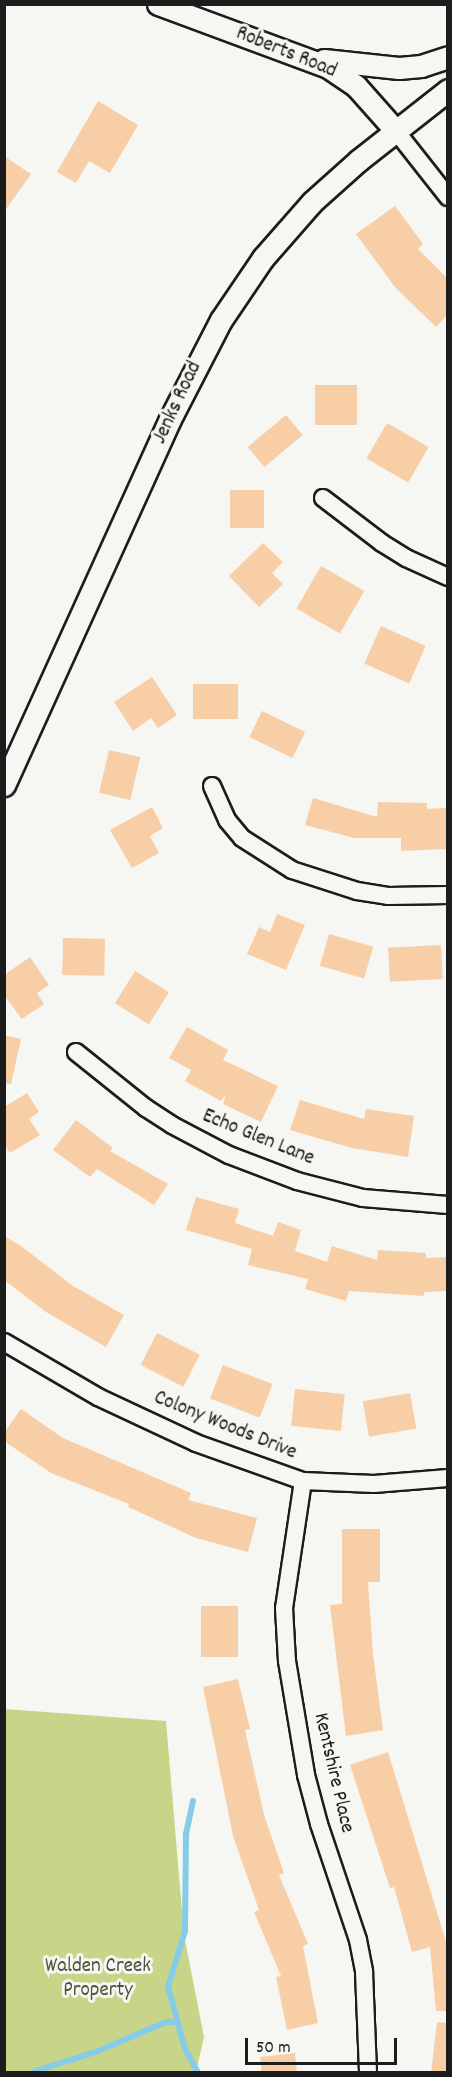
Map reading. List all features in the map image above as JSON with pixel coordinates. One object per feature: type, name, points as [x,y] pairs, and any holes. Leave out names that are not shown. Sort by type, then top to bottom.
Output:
[{"type":"street","name":"Roberts Road","points":[[158,4],[305,58],[345,77],[396,131]]},
{"type":"street","points":[[305,58],[399,68],[421,66],[447,57]]},
{"type":"street","name":"Jenks Road","points":[[4,785],[169,421],[221,320],[257,266],[289,227],[331,184],[447,90]]},
{"type":"street","points":[[396,131],[447,197]]},
{"type":"street","points":[[323,498],[382,543],[406,558],[447,577]]},
{"type":"street","points":[[212,786],[227,820],[242,838],[292,870],[321,881],[367,893],[388,896],[447,895]]},
{"type":"street","name":"Echo Glen Lane","points":[[75,1052],[163,1119],[229,1155],[297,1181],[363,1198],[447,1205]]},
{"type":"street","name":"Colony Woods Drive","points":[[7,1347],[98,1397],[196,1443],[303,1481],[374,1484],[447,1478]]},
{"type":"street","name":"Kentshire Place","points":[[303,1481],[284,1608],[287,1661],[306,1775],[319,1824],[358,1940],[364,1972],[368,2072]]},
{"type":"green space","name":"Walden Creek Property","points":[[5,1709],[166,1721],[184,1935],[204,2037],[196,2072],[5,2072]]},
{"type":"building","points":[[98,101],[138,125],[110,173],[89,161],[76,183],[57,172]]},
{"type":"building","points":[[4,156],[31,174],[4,212]]},
{"type":"building","points":[[395,206],[423,244],[418,249],[447,278],[447,315],[436,327],[395,287],[356,234]]},
{"type":"building","points":[[315,385],[357,385],[357,425],[315,425]]},
{"type":"building","points":[[286,415],[303,435],[264,467],[248,447]]},
{"type":"building","points":[[387,423],[429,447],[408,483],[366,459]]},
{"type":"building","points":[[230,490],[264,490],[264,528],[230,528]]},
{"type":"building","points":[[263,543],[283,562],[272,573],[283,584],[259,607],[229,576]]},
{"type":"building","points":[[321,566],[364,591],[340,633],[296,608]]},
{"type":"building","points":[[381,626],[426,646],[409,683],[364,663]]},
{"type":"building","points":[[152,677],[177,715],[158,728],[151,718],[133,731],[114,702]]},
{"type":"building","points":[[193,684],[238,684],[238,719],[193,719]]},
{"type":"building","points":[[262,711],[305,732],[292,758],[249,737]]},
{"type":"building","points":[[109,750],[140,757],[130,800],[99,793]]},
{"type":"building","points":[[313,798],[377,817],[378,802],[427,803],[427,809],[447,808],[447,849],[401,851],[401,838],[354,838],[305,825]]},
{"type":"building","points":[[152,807],[163,828],[150,836],[159,853],[132,868],[110,830]]},
{"type":"building","points":[[277,914],[305,925],[286,970],[247,954],[259,927],[270,932]]},
{"type":"building","points":[[329,934],[373,947],[364,978],[320,966]]},
{"type":"building","points":[[63,938],[105,939],[104,976],[62,975]]},
{"type":"building","points":[[441,945],[443,979],[390,982],[388,948]]},
{"type":"building","points":[[30,957],[49,985],[37,993],[44,1004],[22,1019],[4,995],[4,975]]},
{"type":"building","points":[[135,971],[169,992],[149,1024],[115,1003]]},
{"type":"building","points":[[187,1027],[228,1050],[223,1060],[278,1086],[261,1122],[223,1104],[226,1094],[221,1101],[185,1081],[191,1070],[169,1058]]},
{"type":"building","points":[[4,1035],[21,1039],[11,1084],[4,1083]]},
{"type":"building","points":[[27,1093],[39,1112],[29,1119],[40,1135],[10,1153],[4,1144],[4,1107]]},
{"type":"building","points":[[300,1100],[364,1119],[366,1109],[414,1116],[408,1157],[352,1148],[290,1130]]},
{"type":"building","points":[[76,1120],[113,1148],[110,1151],[168,1184],[154,1205],[97,1169],[90,1177],[53,1150]]},
{"type":"building","points":[[196,1197],[239,1209],[235,1223],[273,1236],[278,1222],[301,1230],[295,1251],[327,1262],[332,1246],[377,1260],[378,1250],[426,1253],[426,1258],[447,1257],[447,1291],[424,1292],[424,1296],[349,1291],[346,1301],[305,1289],[308,1279],[248,1265],[252,1249],[186,1230]]},
{"type":"building","points":[[4,1236],[21,1246],[73,1286],[124,1315],[106,1347],[46,1312],[4,1280]]},
{"type":"building","points":[[157,1333],[200,1355],[183,1387],[141,1365]]},
{"type":"building","points":[[223,1365],[272,1384],[260,1418],[210,1399]]},
{"type":"building","points":[[295,1389],[345,1394],[341,1431],[291,1426]]},
{"type":"building","points":[[410,1393],[416,1428],[369,1437],[363,1401]]},
{"type":"building","points":[[21,1409],[63,1438],[191,1493],[188,1500],[257,1518],[248,1552],[196,1538],[128,1507],[129,1504],[51,1473],[4,1441],[4,1433]]},
{"type":"building","points":[[342,1529],[380,1529],[380,1582],[368,1582],[373,1654],[383,1730],[346,1736],[330,1605],[342,1604]]},
{"type":"building","points":[[201,1606],[238,1606],[238,1657],[201,1657]]},
{"type":"building","points":[[238,1679],[250,1729],[245,1730],[264,1815],[284,1873],[279,1875],[308,1944],[303,1946],[318,2023],[287,2030],[276,1977],[281,1976],[254,1912],[259,1910],[233,1836],[203,1687]]},
{"type":"building","points":[[388,1752],[447,1945],[447,2011],[436,2011],[430,1947],[412,1952],[394,1887],[390,1888],[350,1765]]},
{"type":"building","points":[[437,2022],[447,2023],[447,2073],[431,2073]]},
{"type":"building","points":[[295,2053],[297,2073],[262,2073],[260,2057]]},
{"type":"waterway","points":[[193,1801],[186,1834],[185,1931],[168,1987],[185,2049],[198,2072]]},
{"type":"waterway","points":[[33,2072],[98,2051],[166,2022],[177,2022]]}]
